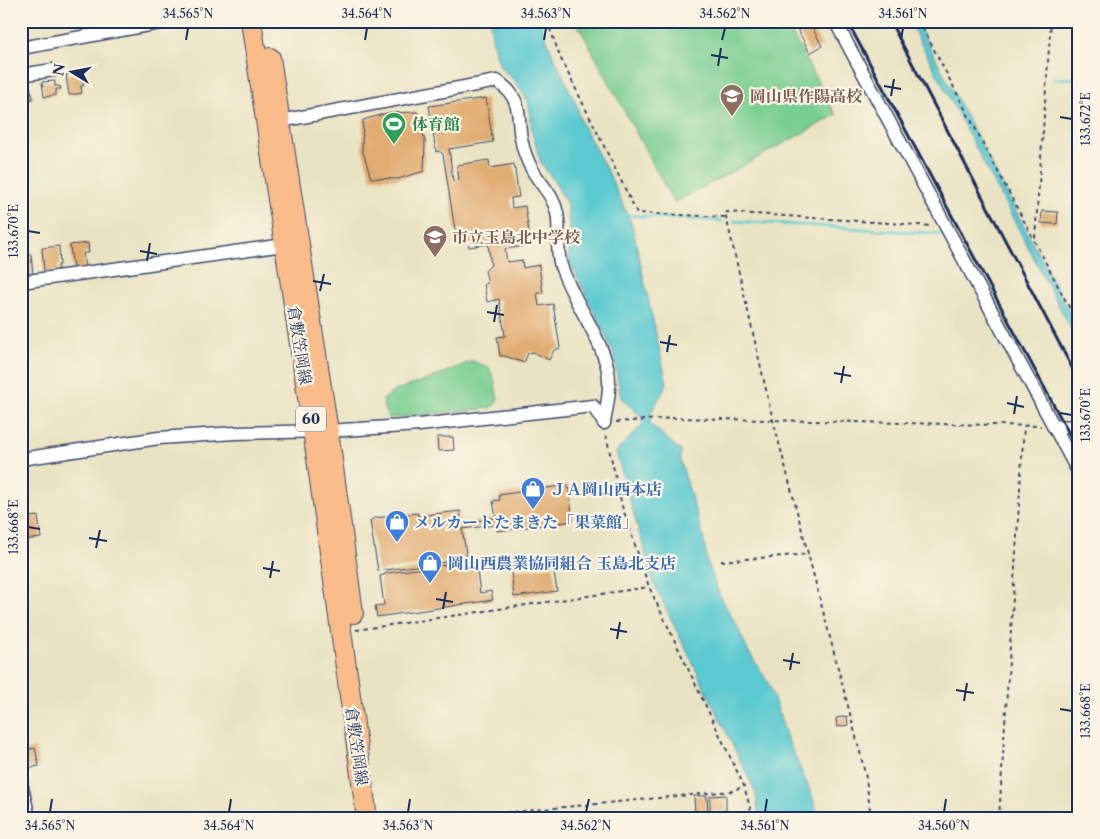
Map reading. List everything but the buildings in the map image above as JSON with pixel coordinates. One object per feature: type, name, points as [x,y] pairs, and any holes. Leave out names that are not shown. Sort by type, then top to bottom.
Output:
[{"type":"main road","name":"倉敷笠岡線","points":[[250,21],[273,121]]},
{"type":"main road","name":"倉敷笠岡線","points":[[264,21],[273,121],[320,431],[355,630],[380,818]]},
{"type":"main road","name":"倉敷笠岡線","points":[[320,431],[367,818]]},
{"type":"street","points":[[21,48],[171,21]]},
{"type":"street","points":[[835,21],[1079,473]]},
{"type":"street","points":[[21,75],[53,70]]},
{"type":"street","points":[[273,121],[497,82],[512,94],[518,111],[521,138],[525,152],[532,170],[551,196],[557,212],[557,249],[561,265],[571,290],[594,332],[607,367],[609,391],[604,423]]},
{"type":"street","points":[[21,282],[292,244]]},
{"type":"street","points":[[21,459],[159,438],[419,425],[593,406],[604,423]]},
{"type":"street","points":[[1054,426],[1079,427]]},
{"type":"street","points":[[21,783],[28,818]]},
{"type":"path","points":[[547,21],[560,59],[637,213],[726,217]]},
{"type":"path","points":[[919,21],[1079,326]]},
{"type":"path","points":[[1034,241],[1051,21]]},
{"type":"path","points":[[871,818],[866,778],[860,752],[773,420],[725,212],[946,226]]},
{"type":"path","points":[[753,818],[744,786],[649,587],[622,506],[604,423],[675,418],[1054,426]]},
{"type":"path","points":[[999,818],[1024,425]]},
{"type":"path","points":[[721,561],[809,554]]},
{"type":"path","points":[[355,630],[649,587]]},
{"type":"path","points":[[450,818],[732,791],[744,786]]},
{"type":"green space","points":[[576,21],[785,21],[836,115],[674,203]]},
{"type":"green space","points":[[472,361],[489,367],[494,379],[498,399],[492,408],[389,418],[384,409],[383,400],[396,390]]},
{"type":"water","points":[[490,21],[540,21],[550,48],[578,108],[581,122],[609,174],[632,225],[667,384],[650,415],[650,424],[681,451],[680,459],[704,540],[707,561],[720,596],[738,628],[747,649],[769,684],[787,738],[811,793],[819,818],[759,818],[756,793],[654,584],[616,452],[643,424],[641,416],[621,398],[613,352],[569,260],[567,205],[555,182],[541,163],[532,133],[529,103],[516,82],[500,67],[493,44]]},
{"type":"water","points":[[909,21],[916,21],[1079,331],[1079,344]]},
{"type":"waterway","points":[[1054,79],[1079,78]]},
{"type":"waterway","points":[[623,215],[722,221]]},
{"type":"waterway","points":[[734,221],[945,234]]},
{"type":"railway","points":[[847,21],[1079,452]]},
{"type":"railway","points":[[890,21],[1079,381]]},
{"type":"place","name":"岡山県作陽高校","points":[[732,117]]},
{"type":"place","name":"体育館","points":[[394,145]]},
{"type":"place","name":"市立玉島北中学校","points":[[435,258]]},
{"type":"place","name":"ＪＡ岡山西本店","points":[[533,510]]},
{"type":"place","name":"メルカートたまきた「果菜館」","points":[[397,543]]},
{"type":"place","name":"岡山西農業協同組合 玉島北支店","points":[[430,584]]}]
